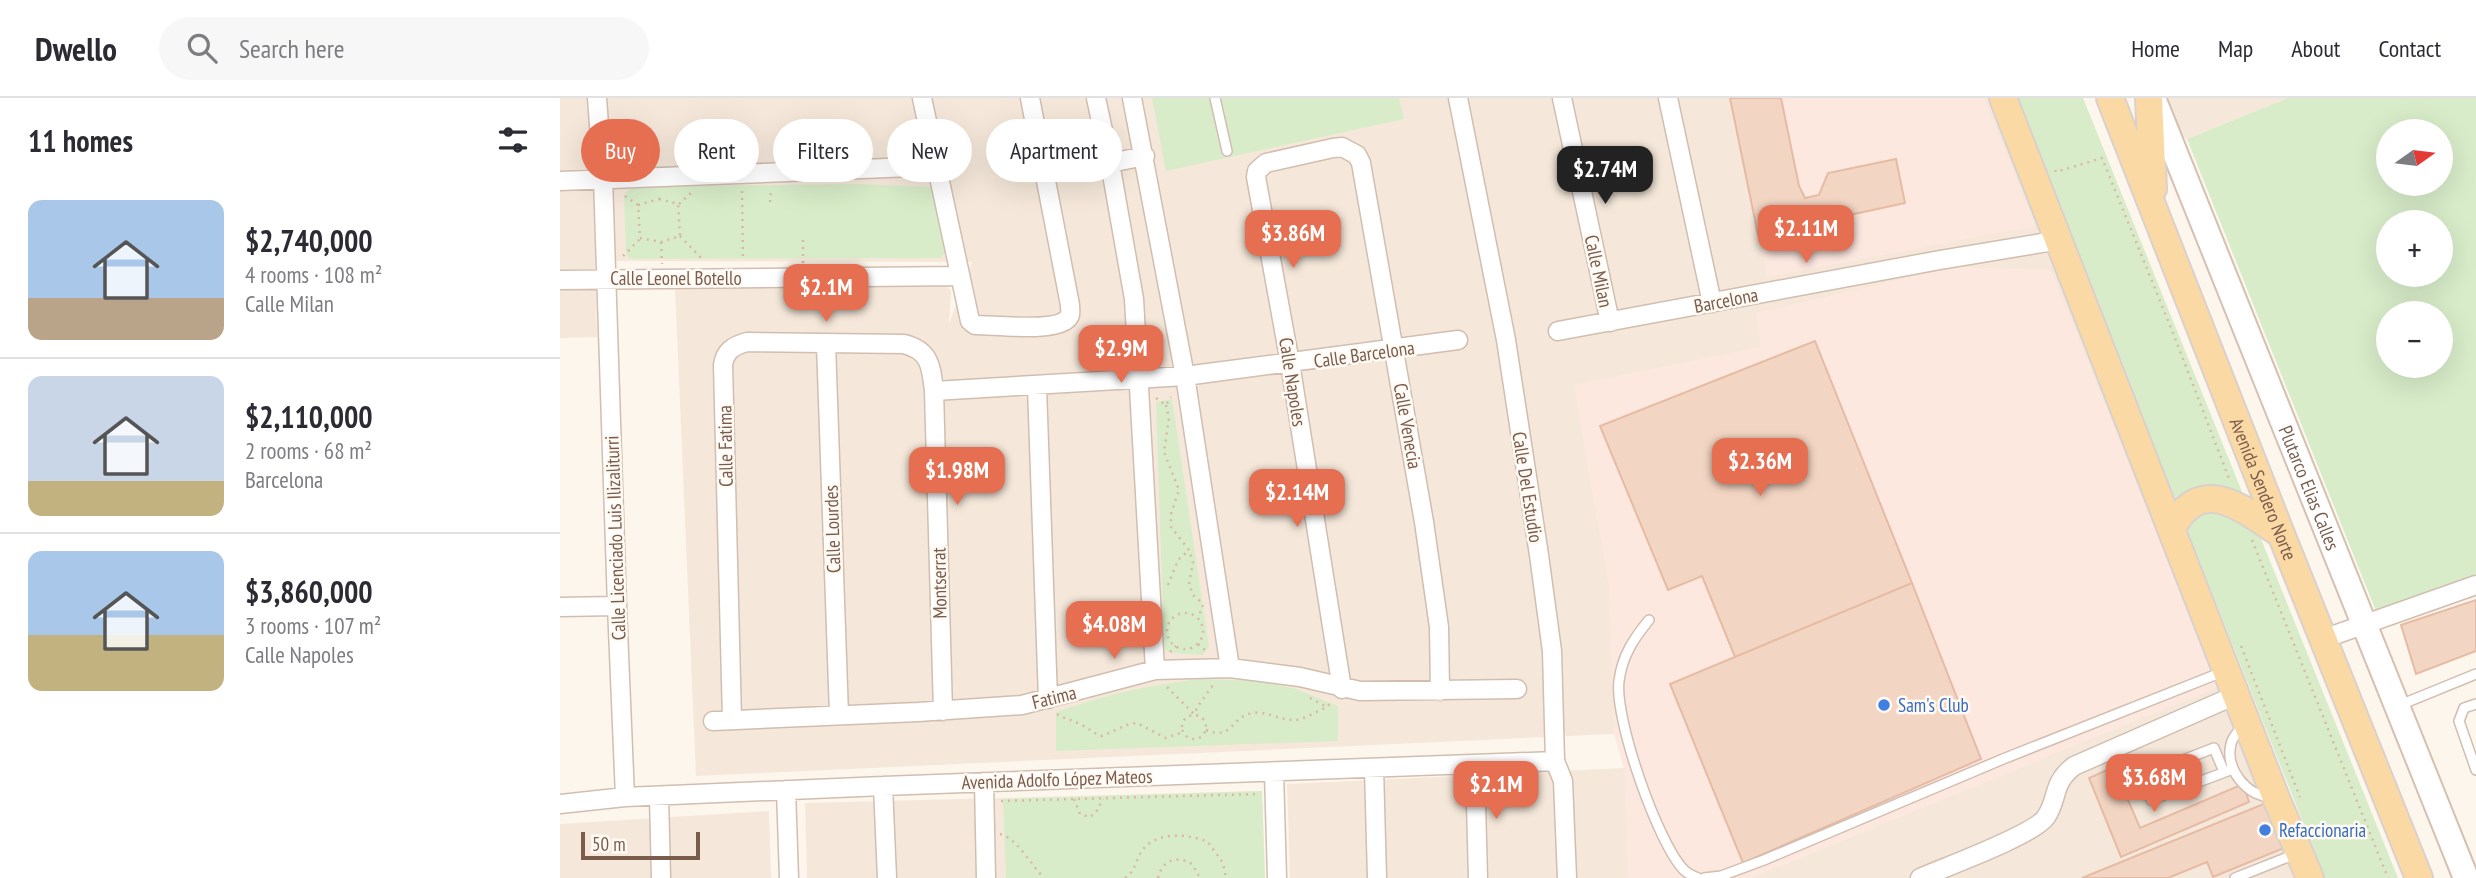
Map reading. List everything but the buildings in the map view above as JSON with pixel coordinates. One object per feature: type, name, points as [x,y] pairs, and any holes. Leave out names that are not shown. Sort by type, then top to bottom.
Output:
[{"type":"main road","points":[[2003,98],[2276,798],[2310,878]]},
{"type":"main road","name":"Avenida Sendero Norte","points":[[2110,98],[2419,878]]},
{"type":"main road","points":[[2151,98],[2154,211]]},
{"type":"main road","points":[[2172,527],[2182,511],[2197,501],[2219,499],[2240,508],[2281,534]]},
{"type":"street","name":"Calle Licenciado Luis Ilizaliturri","points":[[597,98],[599,119]]},
{"type":"street","points":[[922,98],[927,119]]},
{"type":"street","points":[[940,182],[970,321],[975,325],[1053,326],[1067,320],[1071,315],[1070,305],[1030,98]]},
{"type":"street","points":[[1096,98],[1101,119]]},
{"type":"street","points":[[1132,98],[1185,376],[1230,668]]},
{"type":"street","name":"Calle Del Estudio","points":[[1458,98],[1506,340],[1539,555],[1552,652],[1555,761],[1563,781],[1567,878]]},
{"type":"street","name":"Calle Milan","points":[[1562,98],[1610,322]]},
{"type":"street","points":[[1668,98],[1712,303]]},
{"type":"street","name":"Plutarco Elias Calles","points":[[2151,98],[2466,878]]},
{"type":"street","name":"Calle Venecia","points":[[1266,163],[1342,147],[1357,155],[1361,163],[1424,522],[1439,627],[1440,691]]},
{"type":"street","points":[[1122,161],[1145,156]]},
{"type":"street","name":"Calle Napoles","points":[[1266,163],[1257,171],[1256,177],[1290,363],[1342,689]]},
{"type":"street","points":[[660,176],[887,168]]},
{"type":"street","points":[[560,181],[581,180]]},
{"type":"street","name":"Calle Licenciado Luis Ilizaliturri","points":[[603,182],[625,797]]},
{"type":"street","points":[[1113,182],[1134,299],[1154,670]]},
{"type":"street","name":"Barcelona","points":[[1558,331],[2060,240]]},
{"type":"street","name":"Calle Leonel Botello","points":[[560,280],[960,276]]},
{"type":"street","name":"Calle Barcelona","points":[[934,391],[1140,381],[1458,340]]},
{"type":"street","name":"Calle Fatima","points":[[732,720],[724,358],[734,346],[747,342],[904,344]]},
{"type":"street","name":"Calle Lourdes","points":[[825,344],[839,715]]},
{"type":"street","name":"Montserrat","points":[[904,344],[916,347],[931,364],[934,391],[943,711]]},
{"type":"street","points":[[1037,387],[1053,706]]},
{"type":"street","points":[[2323,639],[2476,585]]},
{"type":"street","points":[[560,607],[617,607]]},
{"type":"street","name":"Fatima","points":[[713,721],[1022,705],[1053,706],[1154,670],[1230,668],[1300,677],[1342,689],[1360,691],[1517,689]]},
{"type":"street","points":[[1920,878],[2032,831],[2047,817],[2063,774],[2074,766],[2236,695]]},
{"type":"street","name":"Avenida Adolfo López Mateos","points":[[560,804],[625,797],[786,790],[1555,761]]},
{"type":"street","points":[[1475,765],[1478,878]]},
{"type":"street","points":[[1374,768],[1377,878]]},
{"type":"street","points":[[1275,772],[1277,878]]},
{"type":"street","points":[[984,782],[986,878]]},
{"type":"street","points":[[883,786],[887,878]]},
{"type":"street","points":[[786,790],[789,878]]},
{"type":"street","points":[[659,796],[661,878]]},
{"type":"lane","points":[[1215,98],[1227,151]]},
{"type":"lane","points":[[1649,620],[1627,649],[1618,682],[1620,710],[1626,738],[1663,839],[1686,873],[1698,878]]},
{"type":"lane","points":[[1704,878],[1721,876],[1764,860],[2003,759],[2226,670]]},
{"type":"lane","points":[[2397,706],[2476,674]]},
{"type":"lane","points":[[2476,704],[2465,708],[2459,721],[2476,770]]},
{"type":"lane","points":[[2229,770],[2231,741],[2246,721]]},
{"type":"lane","points":[[2229,770],[2151,800],[2144,775],[2214,748],[2229,770],[2250,790],[2259,796],[2276,798]]},
{"type":"lane","points":[[2235,878],[2299,853]]},
{"type":"path","points":[[2051,160],[2056,172],[2102,158],[2173,333],[2279,612],[2388,878]]},
{"type":"path","points":[[771,180],[771,202]]},
{"type":"path","points":[[741,182],[743,263]]},
{"type":"path","points":[[619,192],[638,205]]},
{"type":"path","points":[[638,205],[659,199],[678,204],[680,236],[706,263],[695,263]]},
{"type":"path","points":[[620,259],[640,239],[638,205]]},
{"type":"path","points":[[640,239],[661,242],[680,236]]},
{"type":"path","points":[[803,238],[803,263]]},
{"type":"path","points":[[650,264],[662,264],[661,242]]},
{"type":"path","points":[[620,245],[620,259]]},
{"type":"path","points":[[620,259],[626,263]]},
{"type":"path","points":[[1151,400],[1159,395]]},
{"type":"path","points":[[1166,405],[1169,418],[1164,452],[1179,490],[1171,514],[1171,527],[1189,550],[1193,562],[1189,584],[1203,608],[1197,617]]},
{"type":"path","points":[[1167,589],[1178,560],[1189,550]]},
{"type":"path","points":[[1180,613],[1197,617],[1203,627],[1202,639],[1188,649],[1176,646],[1168,637],[1171,620],[1180,613]]},
{"type":"path","points":[[1166,614],[1171,620]]},
{"type":"path","points":[[1174,683],[1164,684],[1194,714],[1204,719],[1206,730],[1202,736],[1194,739],[1187,737],[1182,727],[1184,719],[1194,714],[1216,681],[1208,681]]},
{"type":"path","points":[[1206,730],[1218,735],[1252,713],[1296,720],[1327,708],[1342,689]]},
{"type":"path","points":[[1308,697],[1327,708]]},
{"type":"path","points":[[1053,706],[1064,719],[1085,726],[1091,733],[1102,736],[1137,723],[1166,738],[1183,732]]},
{"type":"path","points":[[996,801],[1259,794]]},
{"type":"path","points":[[1074,799],[1080,814],[1088,817],[1095,814],[1103,798]]},
{"type":"path","points":[[997,833],[1008,835],[1044,878]]},
{"type":"path","points":[[1125,878],[1147,846],[1169,836],[1196,837],[1208,842],[1223,863],[1226,878]]},
{"type":"path","points":[[1158,878],[1166,863],[1179,859],[1192,864],[1200,878]]},
{"type":"shaded area","points":[[560,98],[1990,98],[2300,878],[1290,878],[1287,784],[1624,768],[1614,734],[696,776],[675,287],[945,285],[951,290],[949,324],[972,262],[595,261],[597,337],[560,338]]},
{"type":"shaded area","points":[[1730,98],[1984,98],[2035,226],[1767,277]]},
{"type":"shaded area","points":[[2146,98],[2288,98],[2187,139],[2170,130]]},
{"type":"shaded area","points":[[1954,267],[2051,270],[2218,687],[1751,878],[1628,878],[1625,768],[1614,734],[1609,587],[1574,385],[1761,347],[1756,313]]},
{"type":"shaded area","points":[[1262,791],[1265,878],[807,878],[805,803]]},
{"type":"shaded area","points":[[769,811],[771,878],[560,878],[560,824]]},
{"type":"green space","points":[[1152,98],[1399,98],[1404,119],[1166,171]]},
{"type":"green space","points":[[2016,98],[2083,98],[2398,878],[2325,878]]},
{"type":"green space","points":[[2288,98],[2476,98],[2476,576],[2376,611],[2187,139]]},
{"type":"green space","points":[[857,184],[932,187],[945,253],[941,258],[629,259],[626,253],[624,195],[630,189]]},
{"type":"green space","points":[[1172,399],[1209,646],[1203,655],[1170,653],[1164,649],[1156,402]]},
{"type":"green space","points":[[1201,679],[1259,681],[1296,689],[1338,706],[1338,741],[1056,751],[1056,712],[1128,691]]},
{"type":"green space","points":[[1262,791],[1265,878],[1006,878],[1003,799]]},
{"type":"place","name":"Sam's Club","points":[[1884,705]]},
{"type":"place","name":"Refaccionaria","points":[[2265,830]]}]
